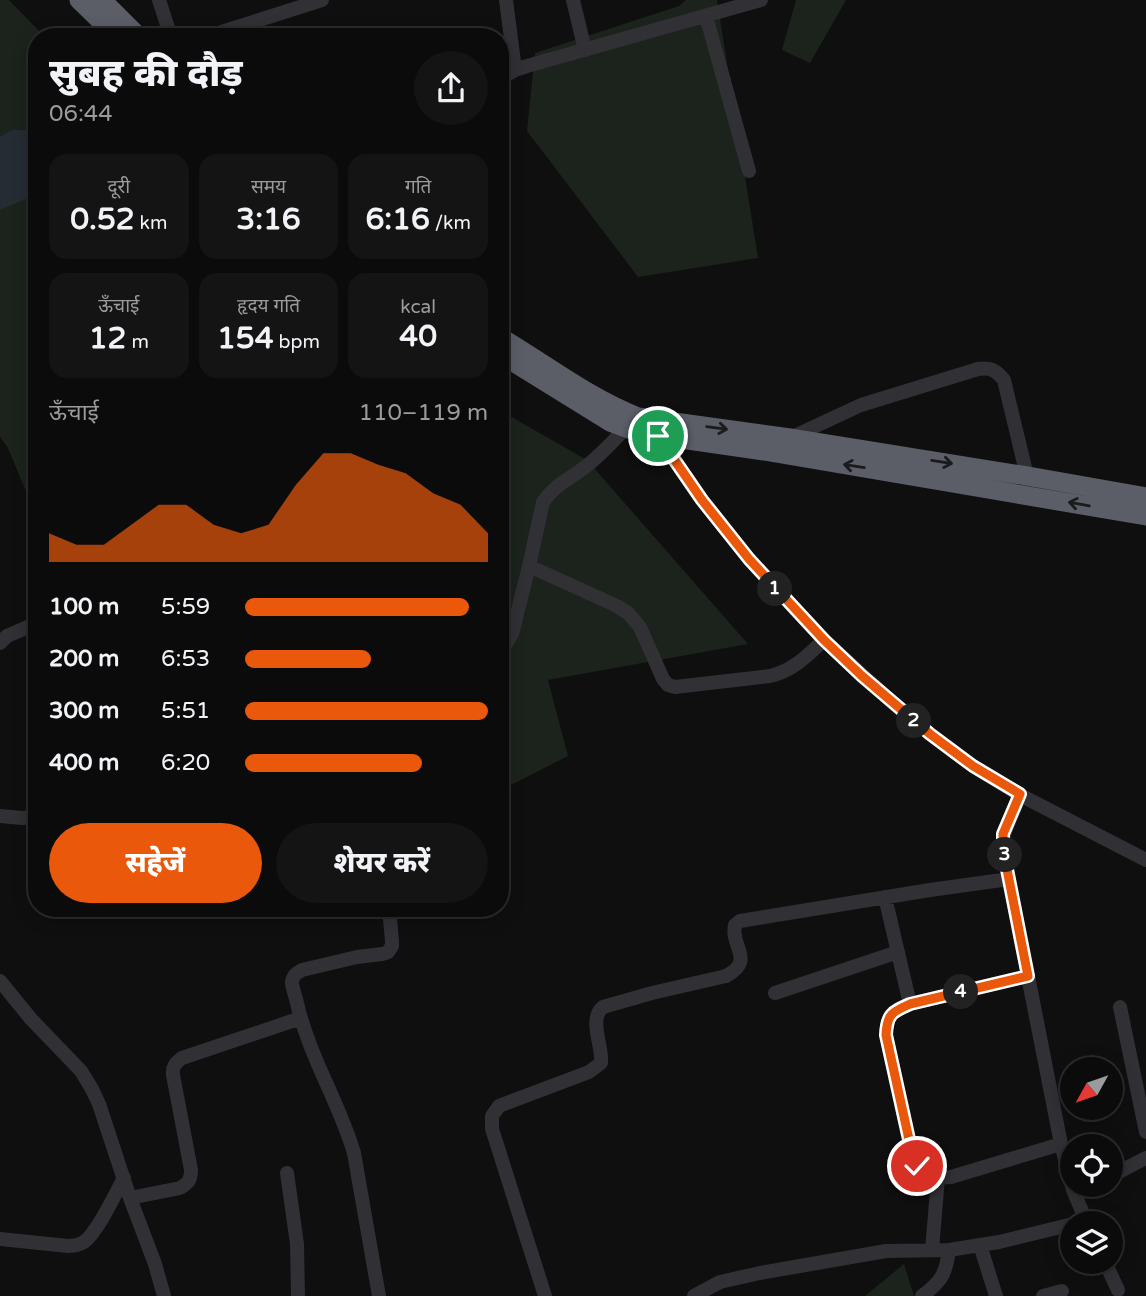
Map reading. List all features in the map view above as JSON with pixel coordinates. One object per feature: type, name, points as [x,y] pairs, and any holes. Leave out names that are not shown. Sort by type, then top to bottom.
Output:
[{"type":"highway","points":[[79,0],[108,28]]},
{"type":"highway","points":[[102,0],[130,28]]},
{"type":"highway","points":[[509,343],[598,399],[638,417],[790,438],[1146,497]]},
{"type":"highway","points":[[509,360],[592,411],[625,429],[639,433],[764,451],[1146,516]]},
{"type":"street","points":[[159,0],[168,28]]},
{"type":"street","points":[[234,28],[322,0]]},
{"type":"street","points":[[506,0],[515,71]]},
{"type":"street","points":[[573,0],[585,50]]},
{"type":"street","points":[[509,74],[761,0]]},
{"type":"street","points":[[706,16],[749,171]]},
{"type":"street","points":[[790,438],[861,405],[989,367],[998,372],[1004,380],[1027,476]]},
{"type":"street","points":[[509,639],[543,502],[558,484],[595,460],[625,429]]},
{"type":"street","points":[[658,436],[702,500],[749,559],[824,640],[883,694],[973,766],[1020,794],[1146,860]]},
{"type":"street","points":[[529,566],[628,613],[640,627],[663,679],[668,685],[675,687],[781,674],[802,661],[824,640]]},
{"type":"street","points":[[0,643],[8,636],[28,627]]},
{"type":"street","points":[[1020,794],[1003,834],[1003,849],[1060,1139]]},
{"type":"street","points":[[0,816],[28,818]]},
{"type":"street","points":[[545,1296],[492,1129],[492,1116],[499,1106],[589,1072],[601,1063],[597,1012],[603,1007],[733,972],[740,966],[742,957],[733,932],[740,921],[1009,879]]},
{"type":"street","points":[[885,897],[910,1004]]},
{"type":"street","points":[[379,1296],[349,1135],[300,1018],[292,984],[293,978],[302,970],[388,952],[392,946],[390,917]]},
{"type":"street","points":[[775,993],[898,952]]},
{"type":"street","points":[[1028,976],[910,1004],[894,1011],[889,1017],[886,1035],[912,1153],[917,1166],[926,1175],[951,1177],[1060,1144]]},
{"type":"street","points":[[0,981],[81,1071],[92,1088],[164,1296]]},
{"type":"street","points":[[1120,1007],[1146,1132]]},
{"type":"street","points":[[130,1198],[180,1188],[191,1178],[173,1074],[177,1062],[300,1018]]},
{"type":"street","points":[[1123,1170],[1146,1158]]},
{"type":"street","points":[[287,1173],[297,1244],[298,1296]]},
{"type":"street","points":[[0,1239],[76,1246],[94,1231],[124,1178]]},
{"type":"street","points":[[932,1250],[938,1178]]},
{"type":"street","points":[[694,1296],[720,1282],[760,1273],[886,1251],[949,1250],[1060,1228]]},
{"type":"street","points":[[979,1245],[996,1296]]},
{"type":"street","points":[[922,1296],[943,1276],[949,1250]]},
{"type":"street","points":[[1111,1274],[1118,1290]]},
{"type":"street","points":[[1043,1296],[1062,1291]]},
{"type":"shaded area","points":[[0,0],[9,0],[36,28],[28,28],[28,494],[8,448],[0,437]]},
{"type":"shaded area","points":[[686,0],[717,0],[758,258],[638,277],[527,131],[535,53],[679,6]]},
{"type":"shaded area","points":[[796,0],[846,0],[810,63],[782,50]]},
{"type":"shaded area","points":[[12,130],[28,130],[28,198],[0,210],[0,137]]},
{"type":"shaded area","points":[[509,416],[587,460],[748,644],[548,680],[568,756],[509,786]]},
{"type":"shaded area","points":[[904,1264],[914,1296],[865,1296]]},
{"type":"route","points":[[658,436],[702,500],[749,559],[824,640],[930,734],[973,766],[1020,794],[1003,834],[1003,849],[1028,976],[910,1004],[894,1011],[886,1026],[917,1166]]}]
